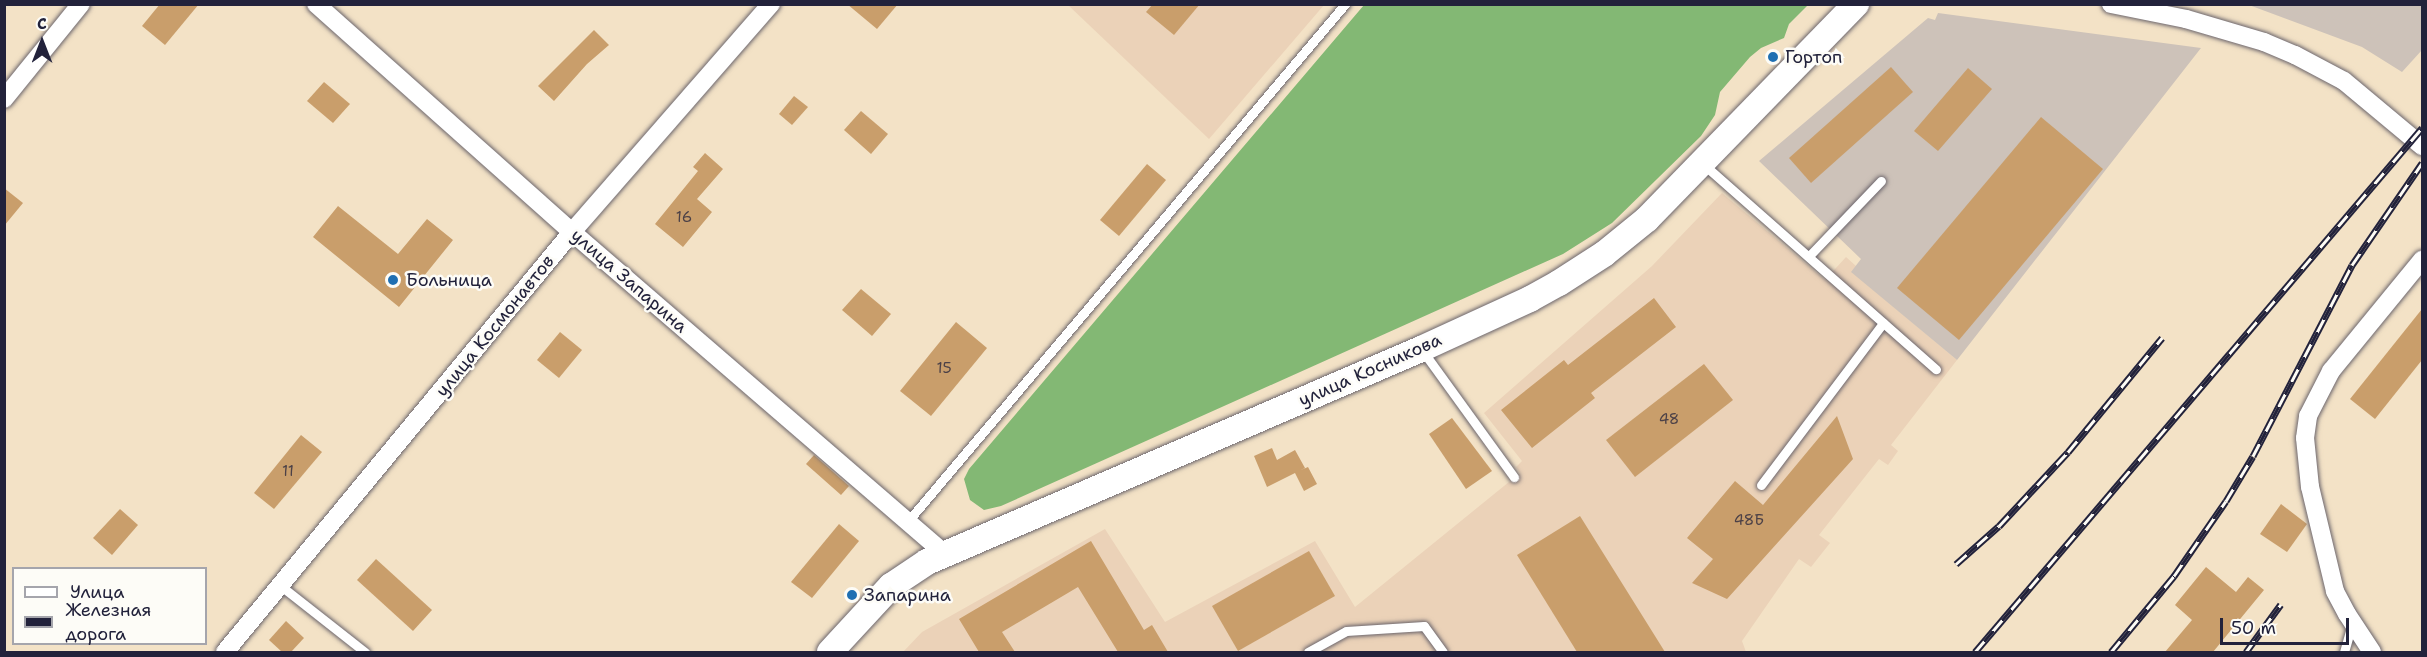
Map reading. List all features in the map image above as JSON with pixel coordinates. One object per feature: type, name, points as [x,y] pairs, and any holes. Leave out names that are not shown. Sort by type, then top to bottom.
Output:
[{"type":"street","points":[[4,99],[81,4]]},
{"type":"street","name":"улица Запарина","points":[[316,4],[572,232],[945,554]]},
{"type":"street","name":"улица Космонавтов","points":[[225,652],[572,232],[771,4]]},
{"type":"street","name":"улица Косникова","points":[[830,652],[891,586],[908,572],[1530,299],[1596,259],[1647,219],[1856,4]]},
{"type":"street","points":[[2111,4],[2186,19],[2264,42],[2295,55],[2344,81],[2422,146]]},
{"type":"street","points":[[2373,652],[2352,624],[2335,591],[2317,519],[2306,459],[2308,416],[2331,371],[2422,260]]},
{"type":"lane","points":[[908,521],[1345,4]]},
{"type":"lane","points":[[1702,163],[1936,369]]},
{"type":"lane","points":[[1809,256],[1881,181]]},
{"type":"lane","points":[[1761,485],[1883,323]]},
{"type":"lane","points":[[1421,348],[1514,477]]},
{"type":"lane","points":[[281,586],[365,652]]},
{"type":"lane","points":[[2344,652],[2352,624]]},
{"type":"lane","points":[[1308,652],[1346,631],[1425,626],[1443,652]]},
{"type":"shaded area","points":[[1068,5],[1324,5],[1209,139]]},
{"type":"shaded area","points":[[2249,5],[2422,5],[2422,50],[2402,72],[2362,47]]},
{"type":"shaded area","points":[[1938,13],[2201,48],[1957,360],[1851,272],[1861,259],[1759,161],[1928,18],[1935,20]]},
{"type":"shaded area","points":[[1722,193],[1825,280],[1846,257],[1856,266],[1852,272],[1957,360],[1891,445],[1898,451],[1888,465],[1879,459],[1819,535],[1830,543],[1811,567],[1799,559],[1742,641],[1746,652],[903,652],[922,632],[1105,529],[1165,622],[1315,541],[1355,607],[1520,473],[1516,467],[1522,461],[1484,413],[1652,266]]},
{"type":"green space","points":[[1364,5],[1808,5],[1789,24],[1784,38],[1761,48],[1750,57],[1720,92],[1715,115],[1701,136],[1612,223],[1563,254],[1001,506],[984,510],[970,500],[964,479],[969,469]]},
{"type":"building","points":[[160,4],[199,4],[165,45],[142,26]]},
{"type":"building","points":[[847,4],[898,4],[877,29]]},
{"type":"building","points":[[1153,4],[1200,4],[1174,35],[1146,12]]},
{"type":"building","points":[[594,30],[609,45],[587,64],[554,101],[538,86]]},
{"type":"building","points":[[1891,67],[1913,92],[1811,183],[1789,158]]},
{"type":"building","points":[[1968,68],[1992,89],[1938,151],[1914,131]]},
{"type":"building","points":[[324,82],[350,104],[333,123],[307,101]]},
{"type":"building","points":[[794,96],[808,107],[792,125],[779,114]]},
{"type":"building","points":[[861,111],[888,134],[871,154],[844,130]]},
{"type":"building","points":[[2041,117],[2103,169],[1959,340],[1897,288]]},
{"type":"building","points":[[705,153],[723,169],[697,199],[712,212],[683,247],[655,224],[698,171],[693,167]]},
{"type":"building","points":[[1147,164],[1166,180],[1119,236],[1100,220]]},
{"type":"building","points":[[4,188],[23,203],[4,226]]},
{"type":"building","name":"Больница","points":[[338,206],[398,254],[427,219],[453,240],[399,307],[313,237]]},
{"type":"building","points":[[861,289],[891,314],[872,336],[842,310]]},
{"type":"building","points":[[1654,298],[1676,327],[1591,393],[1595,398],[1532,448],[1501,410],[1564,360],[1568,365]]},
{"type":"building","points":[[2422,309],[2422,360],[2375,419],[2350,399]]},
{"type":"building","points":[[956,322],[987,348],[931,416],[900,391]]},
{"type":"building","points":[[560,332],[582,350],[559,378],[537,360]]},
{"type":"building","points":[[1704,364],[1733,400],[1635,477],[1606,440]]},
{"type":"building","points":[[1837,416],[1853,459],[1727,599],[1692,583],[1713,559],[1687,538],[1735,481],[1763,505]]},
{"type":"building","points":[[1452,418],[1492,471],[1466,489],[1429,434]]},
{"type":"building","points":[[301,435],[322,452],[274,509],[254,493]]},
{"type":"building","points":[[1272,448],[1277,460],[1295,450],[1305,468],[1301,470],[1308,467],[1317,484],[1304,491],[1295,473],[1267,487],[1254,456]]},
{"type":"building","points":[[814,455],[849,486],[841,495],[806,464]]},
{"type":"building","points":[[2281,504],[2307,524],[2287,552],[2260,534]]},
{"type":"building","points":[[120,509],[138,525],[112,555],[93,538]]},
{"type":"building","points":[[1580,516],[1665,652],[1577,652],[1517,555]]},
{"type":"building","points":[[839,524],[859,541],[812,598],[791,582]]},
{"type":"building","points":[[1091,541],[1144,630],[1152,625],[1168,652],[1118,652],[1078,587],[1002,632],[1015,652],[979,652],[959,619]]},
{"type":"building","points":[[1309,551],[1335,596],[1238,651],[1212,606]]},
{"type":"building","points":[[376,559],[432,610],[413,631],[357,580]]},
{"type":"building","points":[[2206,567],[2236,592],[2248,577],[2264,590],[2213,652],[2165,652],[2192,620],[2175,605]]},
{"type":"building","points":[[286,621],[304,638],[291,652],[282,652],[269,640]]},
{"type":"railway","points":[[1975,652],[2422,128]]},
{"type":"railway","points":[[2111,652],[2174,576],[2226,501],[2253,456],[2352,265],[2422,163]]},
{"type":"railway","points":[[1956,564],[1999,526],[2068,452],[2162,338]]},
{"type":"railway","points":[[2246,652],[2281,604]]},
{"type":"place","name":"Гортоп","points":[[1773,57]]},
{"type":"place","name":"Больница","points":[[393,280]]},
{"type":"place","name":"Запарина","points":[[852,595]]}]
